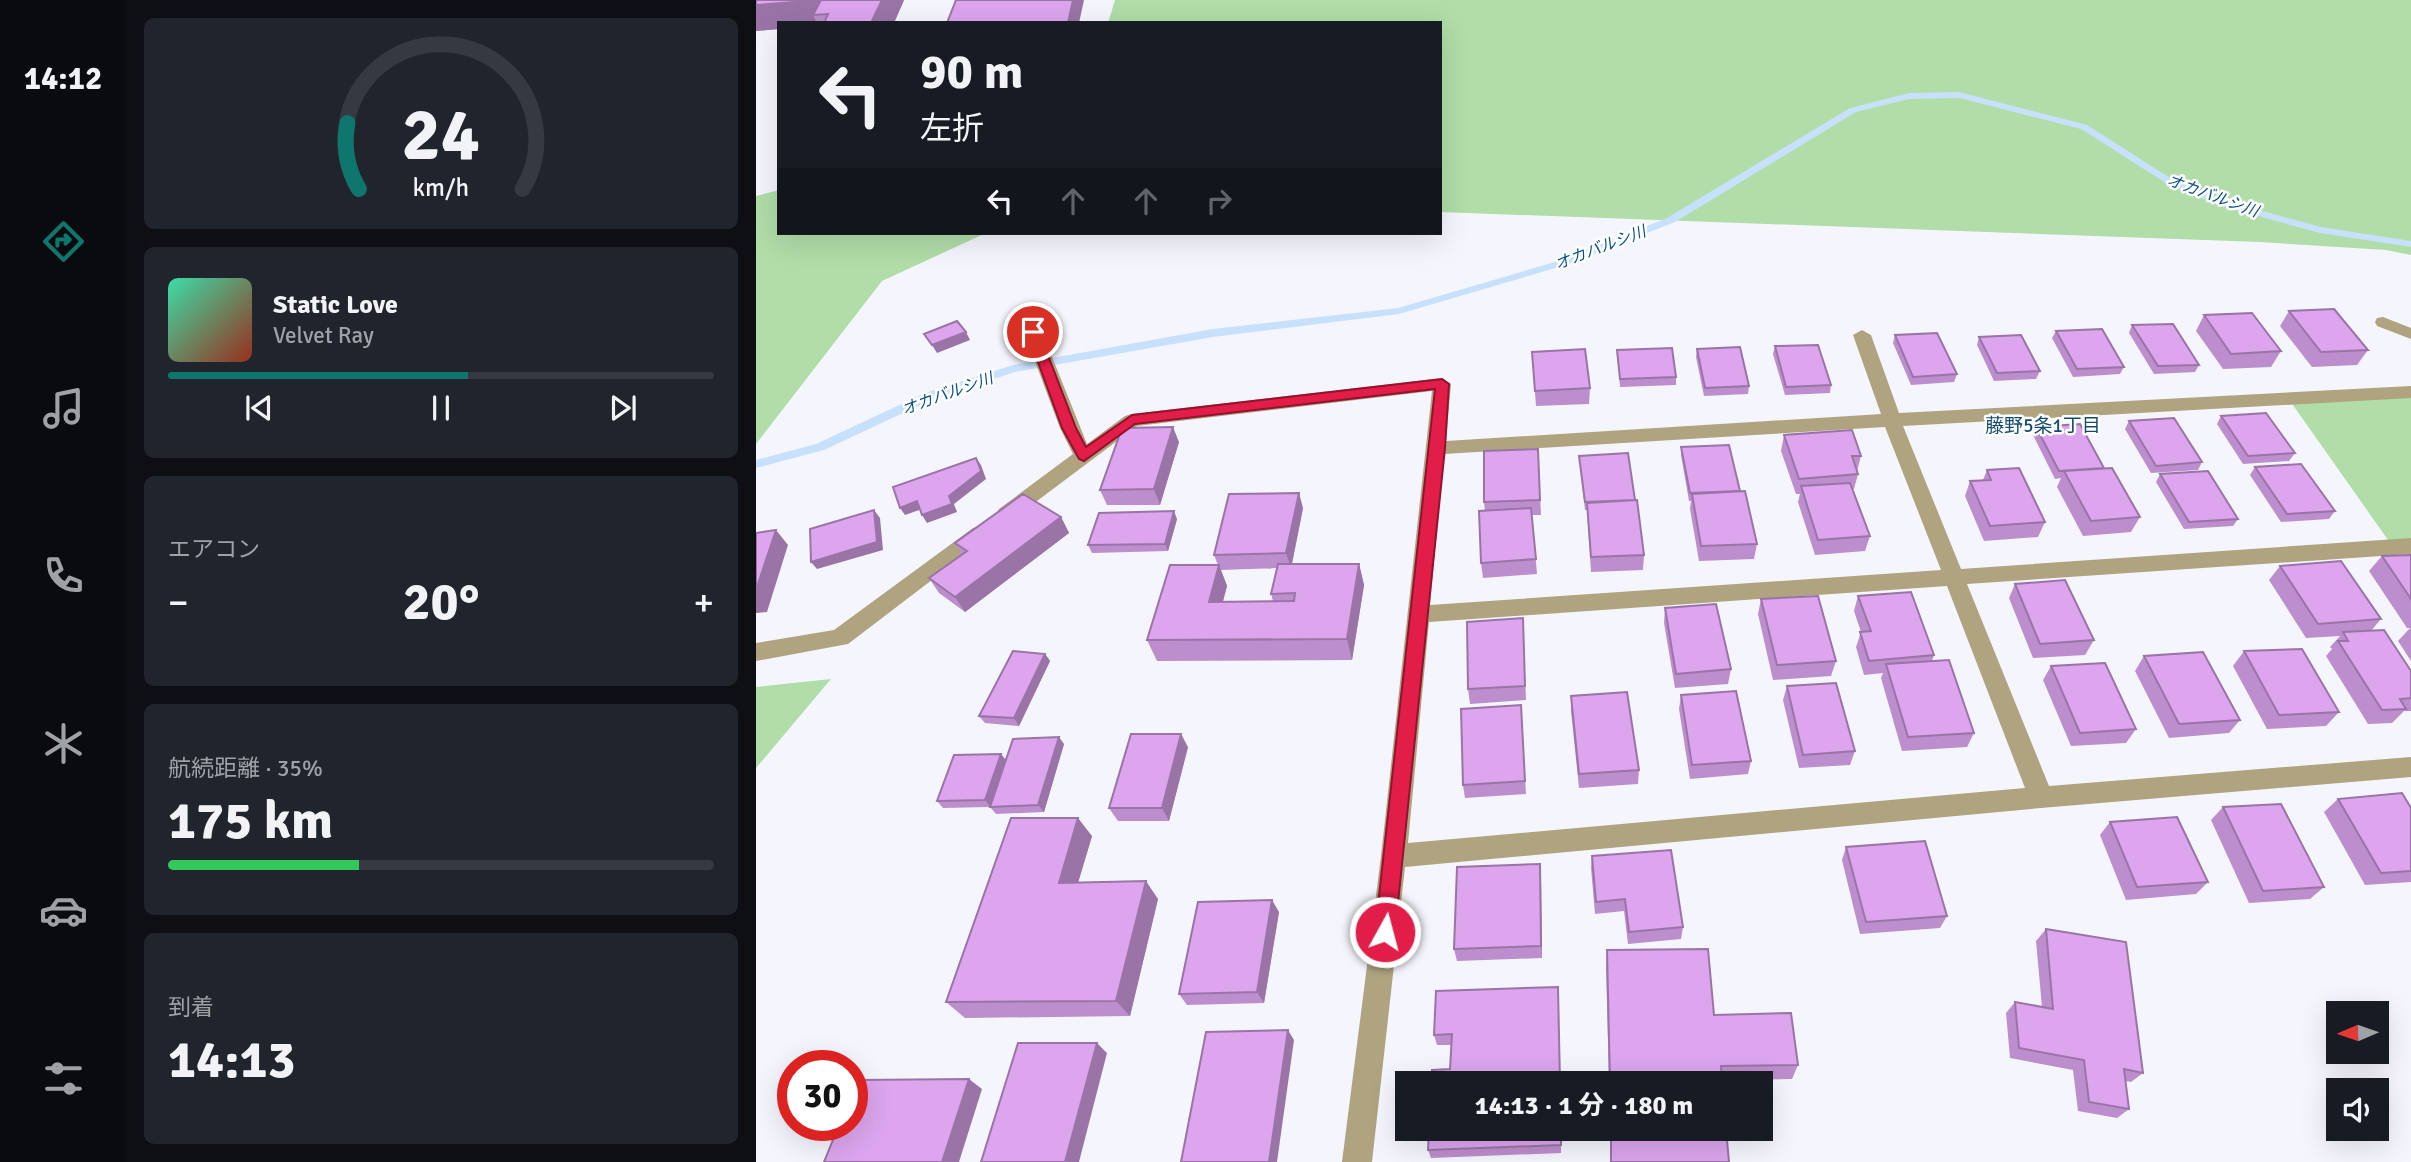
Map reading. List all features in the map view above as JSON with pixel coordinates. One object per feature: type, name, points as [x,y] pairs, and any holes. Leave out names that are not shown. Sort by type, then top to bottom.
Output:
[{"type":"street","points":[[2383,322],[2411,334]]},
{"type":"street","points":[[1033,332],[1069,428],[1084,456]]},
{"type":"street","points":[[1862,335],[1892,420],[2041,797]]},
{"type":"street","points":[[756,652],[840,638],[1132,420],[1442,384],[1394,856],[1356,1162]]},
{"type":"street","points":[[1437,448],[2411,392]]},
{"type":"street","points":[[1419,614],[2411,546]]},
{"type":"street","points":[[1394,856],[2041,797],[2411,767]]},
{"type":"green space","points":[[1115,0],[2411,0],[2411,255],[2386,250],[2260,242],[1442,212],[1442,21],[1109,21]]},
{"type":"green space","points":[[777,191],[777,235],[982,235],[882,281],[756,444],[756,196]]},
{"type":"green space","points":[[2411,392],[2411,546],[2393,547],[2288,398]]},
{"type":"green space","points":[[831,679],[756,768],[756,687]]},
{"type":"building","points":[[756,0],[821,0],[756,5]]},
{"type":"building","points":[[821,0],[882,0],[872,21],[825,21],[828,14],[813,15]]},
{"type":"building","points":[[956,0],[1073,0],[1068,21],[948,21]]},
{"type":"building","points":[[2334,309],[2368,350],[2321,352],[2289,311]]},
{"type":"building","points":[[2252,313],[2281,351],[2231,354],[2204,315]]},
{"type":"building","points":[[957,321],[966,332],[932,345],[924,334]]},
{"type":"building","points":[[2173,324],[2199,365],[2158,366],[2132,325]]},
{"type":"building","points":[[2102,329],[2124,367],[2077,369],[2056,331]]},
{"type":"building","points":[[1937,333],[1957,374],[1913,377],[1895,335]]},
{"type":"building","points":[[2021,335],[2040,371],[1997,373],[1979,337]]},
{"type":"building","points":[[1818,345],[1831,385],[1786,387],[1775,346]]},
{"type":"building","points":[[1740,347],[1749,386],[1705,388],[1697,349]]},
{"type":"building","points":[[1672,348],[1676,377],[1620,379],[1617,350]]},
{"type":"building","points":[[1585,349],[1590,388],[1535,391],[1532,352]]},
{"type":"building","points":[[2266,413],[2295,453],[2248,456],[2221,416]]},
{"type":"building","points":[[2174,418],[2202,462],[2156,466],[2129,421]]},
{"type":"building","points":[[2080,424],[2104,468],[2059,471],[2036,427]]},
{"type":"building","points":[[1173,427],[1154,489],[1100,490],[1122,428]]},
{"type":"building","points":[[1852,430],[1861,456],[1852,456],[1858,474],[1799,479],[1784,435]]},
{"type":"building","points":[[1729,445],[1740,491],[1690,493],[1681,447]]},
{"type":"building","points":[[1538,449],[1540,500],[1484,502],[1484,451]]},
{"type":"building","points":[[1628,453],[1635,500],[1585,502],[1579,456]]},
{"type":"building","points":[[976,458],[981,471],[949,496],[952,504],[922,515],[917,501],[900,508],[893,487]]},
{"type":"building","points":[[2301,464],[2335,511],[2287,514],[2255,467]]},
{"type":"building","points":[[2019,468],[2045,522],[1990,526],[1970,481],[1991,480],[1987,470]]},
{"type":"building","points":[[2112,468],[2140,517],[2091,521],[2064,471]]},
{"type":"building","points":[[2208,471],[2238,519],[2189,522],[2160,474]]},
{"type":"building","points":[[1850,483],[1870,536],[1818,540],[1801,486]]},
{"type":"building","points":[[1745,491],[1757,544],[1701,546],[1692,494]]},
{"type":"building","points":[[1299,493],[1286,553],[1214,555],[1229,494]]},
{"type":"building","points":[[1023,494],[1061,517],[955,597],[929,578],[967,551],[955,543]]},
{"type":"building","points":[[1637,500],[1644,555],[1591,557],[1587,503]]},
{"type":"building","points":[[1531,508],[1536,559],[1481,563],[1479,511]]},
{"type":"building","points":[[874,510],[877,542],[811,562],[810,529]]},
{"type":"building","points":[[1174,511],[1165,544],[1088,545],[1099,513]]},
{"type":"building","points":[[776,530],[756,590],[756,533]]},
{"type":"building","points":[[2411,555],[2411,599],[2382,556]]},
{"type":"building","points":[[2341,561],[2381,619],[2318,624],[2280,566]]},
{"type":"building","points":[[1278,564],[1359,564],[1347,639],[1147,640],[1170,565],[1219,565],[1209,602],[1294,601],[1295,593],[1271,594]]},
{"type":"building","points":[[2065,580],[2094,640],[2040,644],[2015,584]]},
{"type":"building","points":[[1911,592],[1934,655],[1869,661],[1860,632],[1871,631],[1858,596]]},
{"type":"building","points":[[1818,596],[1836,661],[1777,665],[1761,599]]},
{"type":"building","points":[[1716,604],[1731,669],[1676,674],[1665,608]]},
{"type":"building","points":[[1523,618],[1525,686],[1468,689],[1467,622]]},
{"type":"building","points":[[2384,630],[2411,671],[2411,698],[2400,699],[2406,709],[2382,710],[2338,641],[2348,641],[2343,632]]},
{"type":"building","points":[[2302,649],[2339,712],[2279,715],[2244,651]]},
{"type":"building","points":[[1013,651],[1045,654],[1014,718],[979,716]]},
{"type":"building","points":[[2203,652],[2240,720],[2179,724],[2144,656]]},
{"type":"building","points":[[1949,660],[1974,733],[1908,737],[1886,664]]},
{"type":"building","points":[[2105,663],[2136,729],[2080,733],[2051,666]]},
{"type":"building","points":[[1836,683],[1855,751],[1803,755],[1787,686]]},
{"type":"building","points":[[1736,691],[1751,761],[1692,765],[1681,695]]},
{"type":"building","points":[[1627,692],[1639,770],[1579,774],[1571,696]]},
{"type":"building","points":[[1521,705],[1525,781],[1463,785],[1461,709]]},
{"type":"building","points":[[1131,734],[1181,734],[1162,808],[1109,808]]},
{"type":"building","points":[[1059,737],[1038,805],[990,807],[1013,739]]},
{"type":"building","points":[[1001,754],[985,800],[937,801],[954,755]]},
{"type":"building","points":[[2402,793],[2411,808],[2411,871],[2381,873],[2338,799]]},
{"type":"building","points":[[2281,804],[2324,887],[2263,891],[2223,807]]},
{"type":"building","points":[[2177,817],[2208,882],[2137,887],[2110,822]]},
{"type":"building","points":[[1011,818],[1078,818],[1059,883],[1146,881],[1116,1001],[946,1002]]},
{"type":"building","points":[[1925,841],[1947,916],[1866,922],[1846,847]]},
{"type":"building","points":[[1671,850],[1683,927],[1629,932],[1625,899],[1596,902],[1592,856]]},
{"type":"building","points":[[1540,864],[1541,946],[1454,949],[1457,867]]},
{"type":"building","points":[[1272,900],[1257,992],[1179,994],[1198,902]]},
{"type":"building","points":[[2046,929],[2126,942],[2143,1073],[2124,1069],[2129,1109],[2089,1102],[2084,1060],[2019,1048],[2015,1002],[2053,1009]]},
{"type":"building","points":[[1708,949],[1714,1015],[1791,1013],[1798,1065],[1721,1066],[1721,1071],[1610,1071],[1607,950]]},
{"type":"building","points":[[1558,987],[1560,1071],[1432,1071],[1450,1069],[1452,1034],[1434,1035],[1436,991]]},
{"type":"building","points":[[1288,1030],[1269,1162],[1181,1162],[1206,1032]]},
{"type":"building","points":[[1018,1043],[1097,1043],[1065,1162],[981,1162]]},
{"type":"building","points":[[969,1079],[942,1162],[824,1162],[833,1141],[868,1141],[868,1080]]},
{"type":"building","points":[[1428,1141],[1561,1141],[1561,1145],[1428,1150]]},
{"type":"building","points":[[1611,1141],[1727,1141],[1729,1162],[1611,1162]]},
{"type":"waterway","name":"オカバルシ川","points":[[756,464],[820,447],[929,396],[1013,369],[1213,333],[1399,311],[1562,263],[1671,220],[1853,110],[1909,96],[1959,95],[2084,127],[2172,183],[2226,204],[2320,230],[2411,244]]},
{"type":"district","name":"藤野5条1丁目","points":[[2043,425]]},
{"type":"route","points":[[1033,332],[1069,428],[1084,456],[1132,420],[1442,384],[1385,932]]}]
